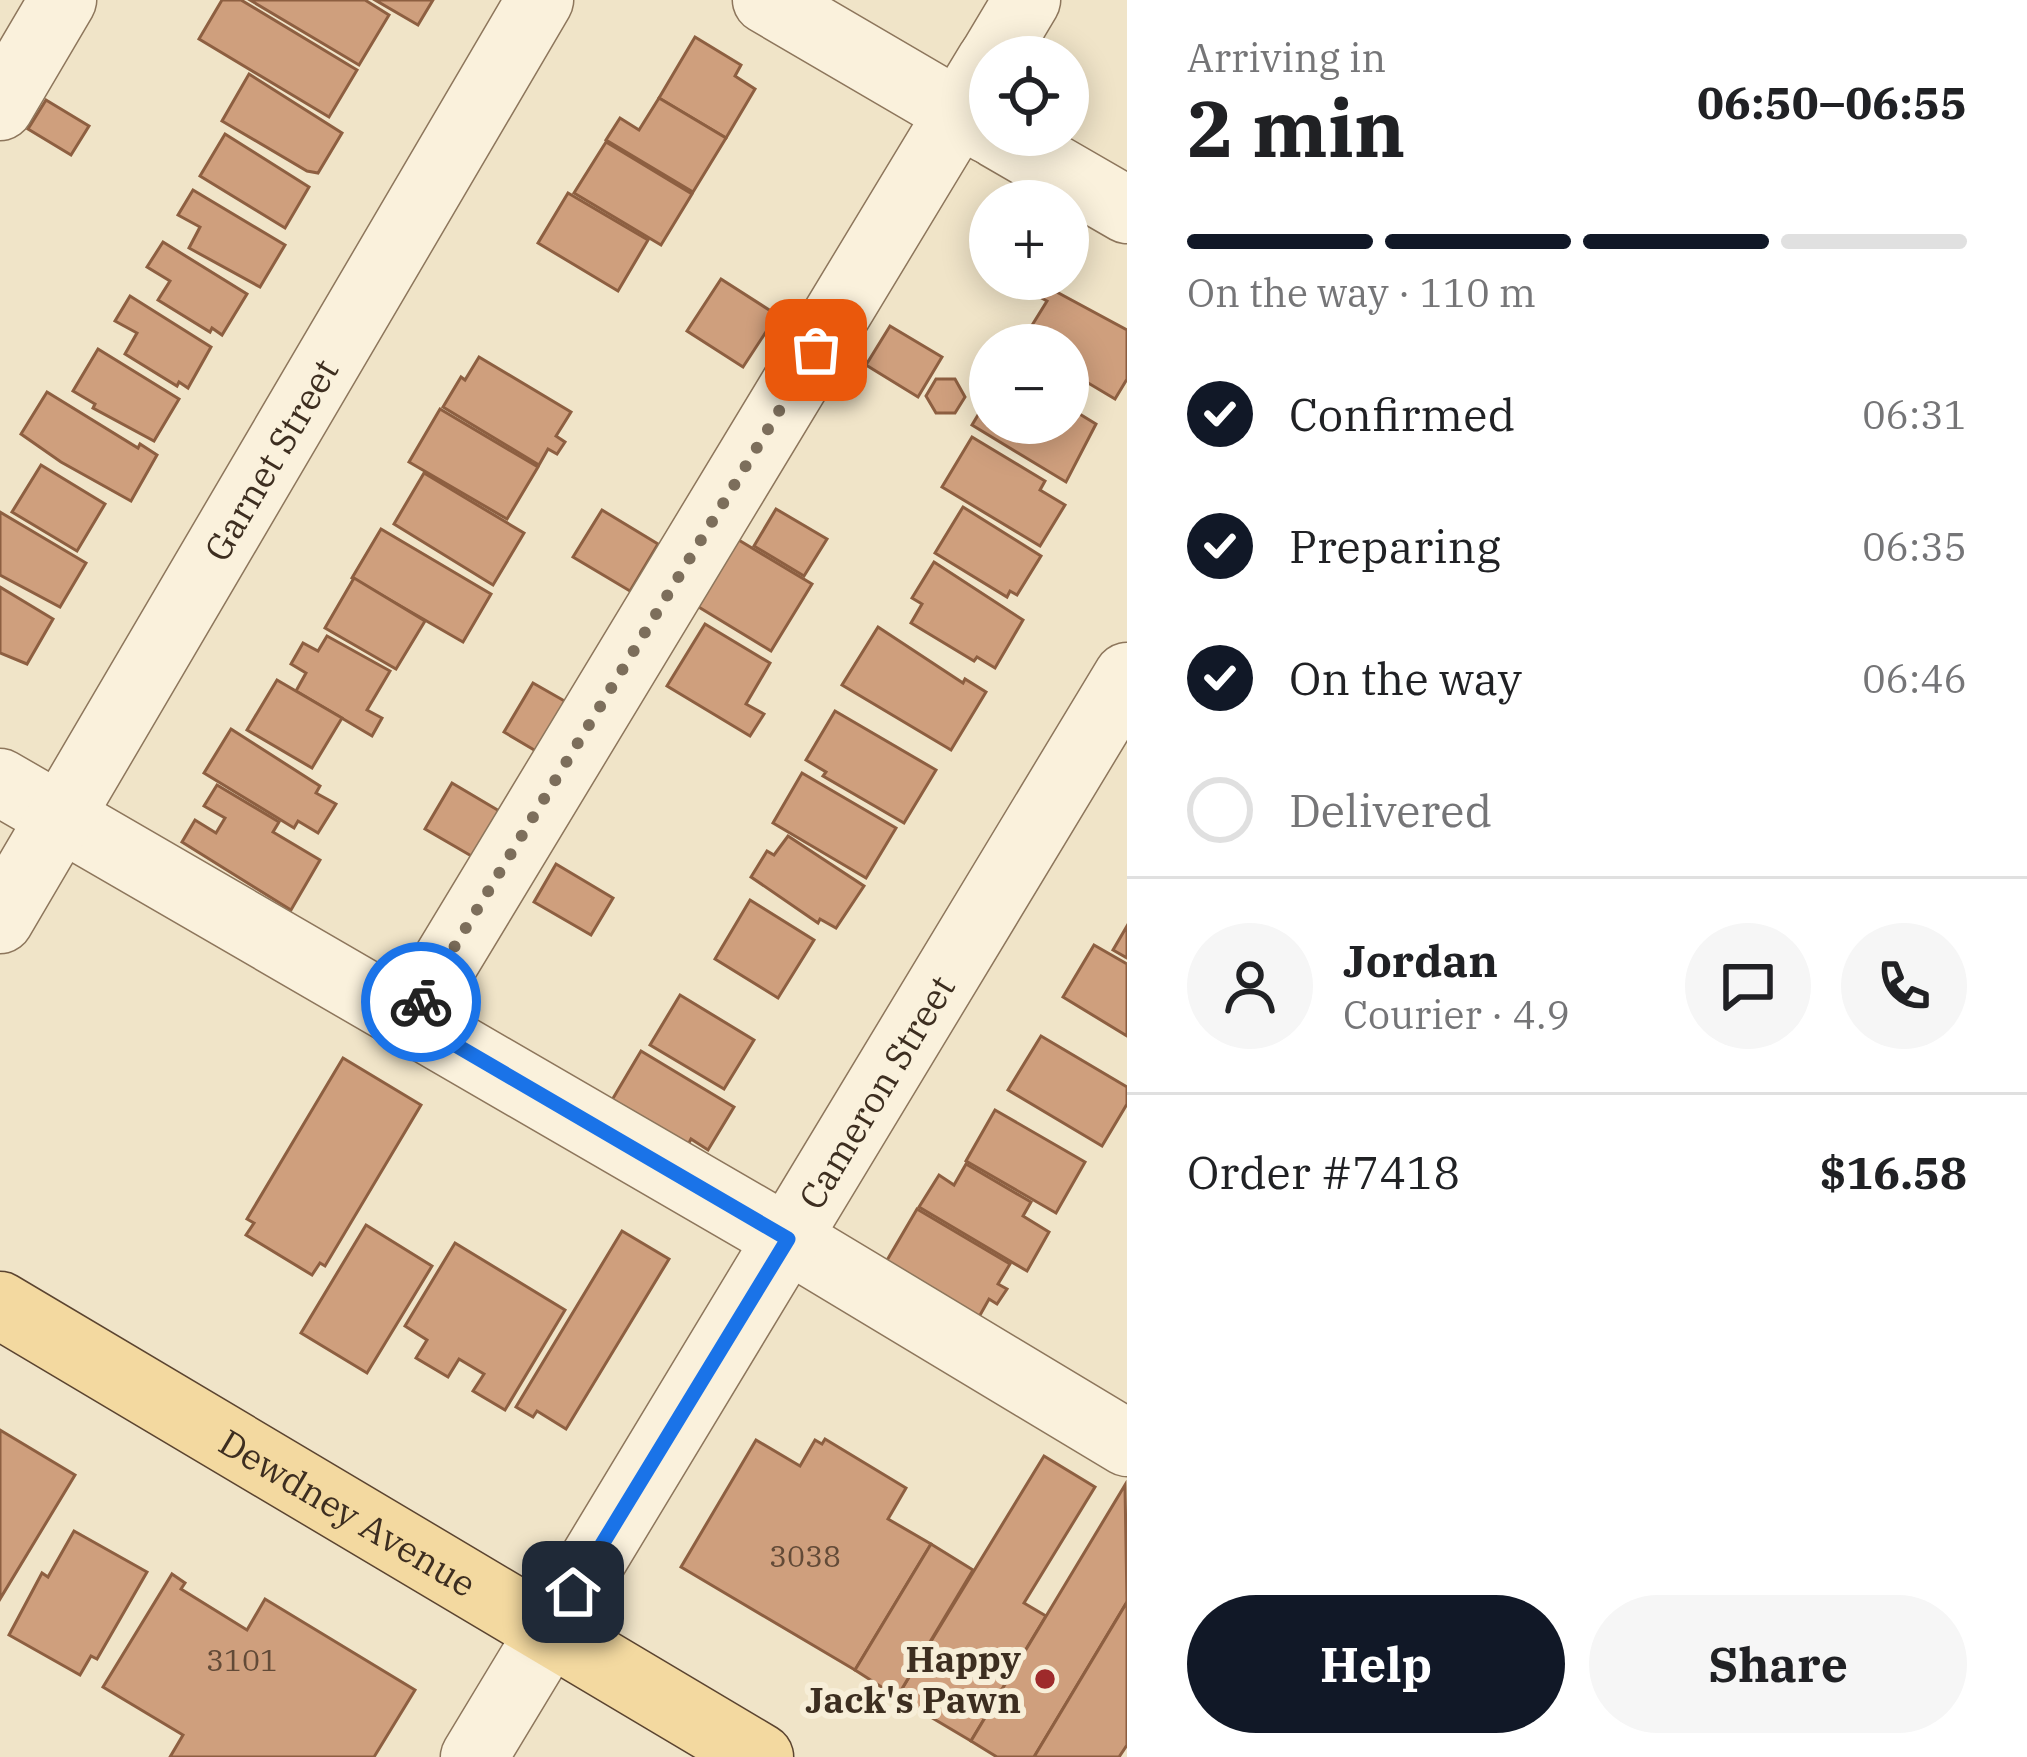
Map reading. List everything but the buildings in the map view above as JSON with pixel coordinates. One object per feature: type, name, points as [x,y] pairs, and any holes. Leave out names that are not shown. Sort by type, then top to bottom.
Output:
[{"type":"main road","name":"Dewdney Avenue","points":[[0,1305],[760,1757]]},
{"type":"street","points":[[0,107],[63,0]]},
{"type":"street","name":"Garnet Street","points":[[0,920],[540,0]]},
{"type":"street","points":[[766,0],[969,91]]},
{"type":"street","points":[[1012,36],[1027,0]]},
{"type":"street","points":[[411,1019],[969,126]]},
{"type":"street","points":[[1058,156],[1127,210]]},
{"type":"street","name":"Cameron Street","points":[[474,1757],[1127,676]]},
{"type":"street","points":[[0,782],[788,1239],[1127,1443]]},
{"type":"way so far","points":[[421,1002],[816,350]]},
{"type":"place","name":"Happy Jack's Pawn","points":[[1045,1679]]},
{"type":"route","points":[[421,1002],[411,1019],[788,1239],[573,1592]]}]
